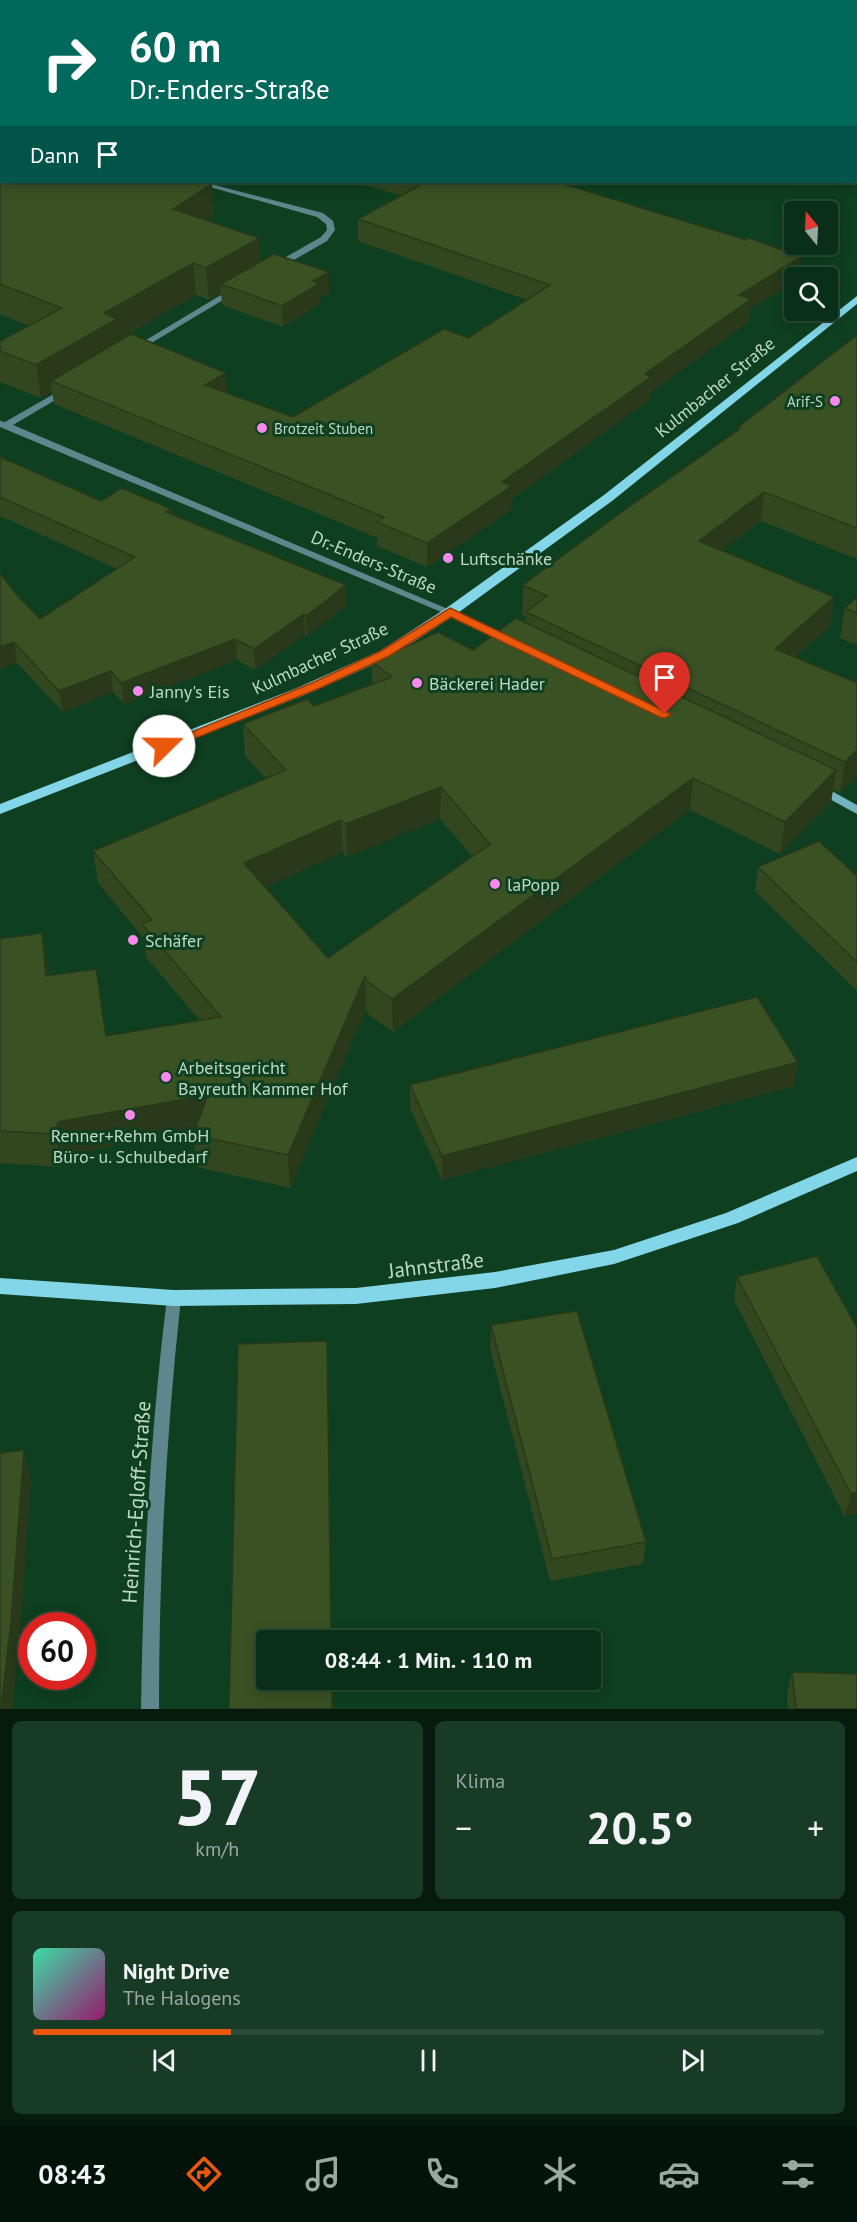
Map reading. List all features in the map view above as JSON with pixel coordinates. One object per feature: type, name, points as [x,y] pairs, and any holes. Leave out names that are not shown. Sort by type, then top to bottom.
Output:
[{"type":"main road","name":"Kulmbacher Straße","points":[[0,809],[316,686],[385,654],[450,612],[608,498],[854,300]]},
{"type":"main road","name":"Dr.-Enders-Straße","points":[[450,612],[517,644]]},
{"type":"main road","points":[[813,785],[857,810]]},
{"type":"main road","name":"Jahnstraße","points":[[0,1286],[174,1298],[356,1296],[495,1280],[614,1257],[732,1218],[857,1164]]},
{"type":"street","points":[[200,183],[320,215],[330,223],[331,230],[324,239],[262,275]]},
{"type":"street","points":[[129,353],[242,287]]},
{"type":"street","points":[[2,425],[77,383]]},
{"type":"street","name":"Dr.-Enders-Straße","points":[[2,425],[450,612]]},
{"type":"street","name":"Heinrich-Egloff-Straße","points":[[150,1709],[150,1588],[166,1360],[174,1298]]},
{"type":"building","points":[[0,183],[208,183],[212,184],[173,209],[259,238],[206,268],[193,263],[104,313],[117,319],[36,365],[0,351],[0,341],[62,308],[0,284]]},
{"type":"building","points":[[424,183],[560,183],[746,240],[749,238],[784,251],[784,255],[801,257],[739,295],[751,299],[645,374],[651,377],[502,482],[512,486],[427,543],[377,522],[384,517],[51,381],[131,334],[226,373],[205,385],[293,417],[444,329],[468,338],[550,285],[358,219]]},
{"type":"building","points":[[274,254],[329,272],[313,281],[319,284],[282,306],[221,284]]},
{"type":"building","points":[[857,335],[857,528],[764,492],[699,541],[834,597],[775,649],[857,683],[857,750],[845,762],[526,612],[547,596],[523,585],[741,428],[738,427]]},
{"type":"building","points":[[0,457],[101,501],[122,488],[171,509],[166,512],[346,585],[306,616],[304,614],[254,649],[235,639],[121,683],[111,671],[59,691],[14,642],[0,647],[0,573],[40,619],[135,557],[0,497]]},
{"type":"building","points":[[857,597],[857,613],[845,608]]},
{"type":"building","points":[[516,618],[836,770],[785,822],[693,778],[392,999],[368,982],[365,976],[288,1155],[193,1135],[208,1095],[58,1122],[55,1134],[0,1131],[0,939],[42,933],[46,976],[96,969],[106,1036],[221,1017],[142,924],[152,920],[93,851],[286,770],[243,724],[307,699],[314,706],[392,677],[372,662],[438,632],[473,650]],"holes":[[[441,787],[490,844],[328,958],[244,863],[341,820],[346,824]]]},
{"type":"building","points":[[819,841],[857,876],[857,962],[758,867]]},
{"type":"building","points":[[757,997],[798,1062],[442,1156],[410,1085]]},
{"type":"building","points":[[817,1256],[857,1328],[857,1492],[851,1494],[737,1277]]},
{"type":"building","points":[[577,1311],[646,1542],[552,1559],[491,1325]]},
{"type":"building","points":[[327,1341],[331,1630],[256,1630],[256,1690],[332,1690],[332,1709],[229,1709],[238,1344]]},
{"type":"building","points":[[24,1450],[11,1622],[0,1709],[0,1453]]},
{"type":"building","points":[[792,1672],[857,1674],[857,1709],[796,1709]]},
{"type":"place","name":"Arif-S","points":[[835,401]]},
{"type":"place","name":"Brotzeit Stuben","points":[[262,428]]},
{"type":"place","name":"Luftschänke","points":[[448,558]]},
{"type":"place","name":"Bäckerei Hader","points":[[417,683]]},
{"type":"place","name":"Janny's Eis","points":[[138,691]]},
{"type":"place","name":"laPopp","points":[[495,884]]},
{"type":"place","name":"Schäfer","points":[[133,940]]},
{"type":"place","name":"Arbeitsgericht Bayreuth Kammer Hof","points":[[166,1077]]},
{"type":"place","name":"Renner+Rehm GmbH Büro- u. Schulbedarf","points":[[130,1115]]},
{"type":"route","points":[[164,746],[316,686],[385,654],[450,612],[665,714]]}]
